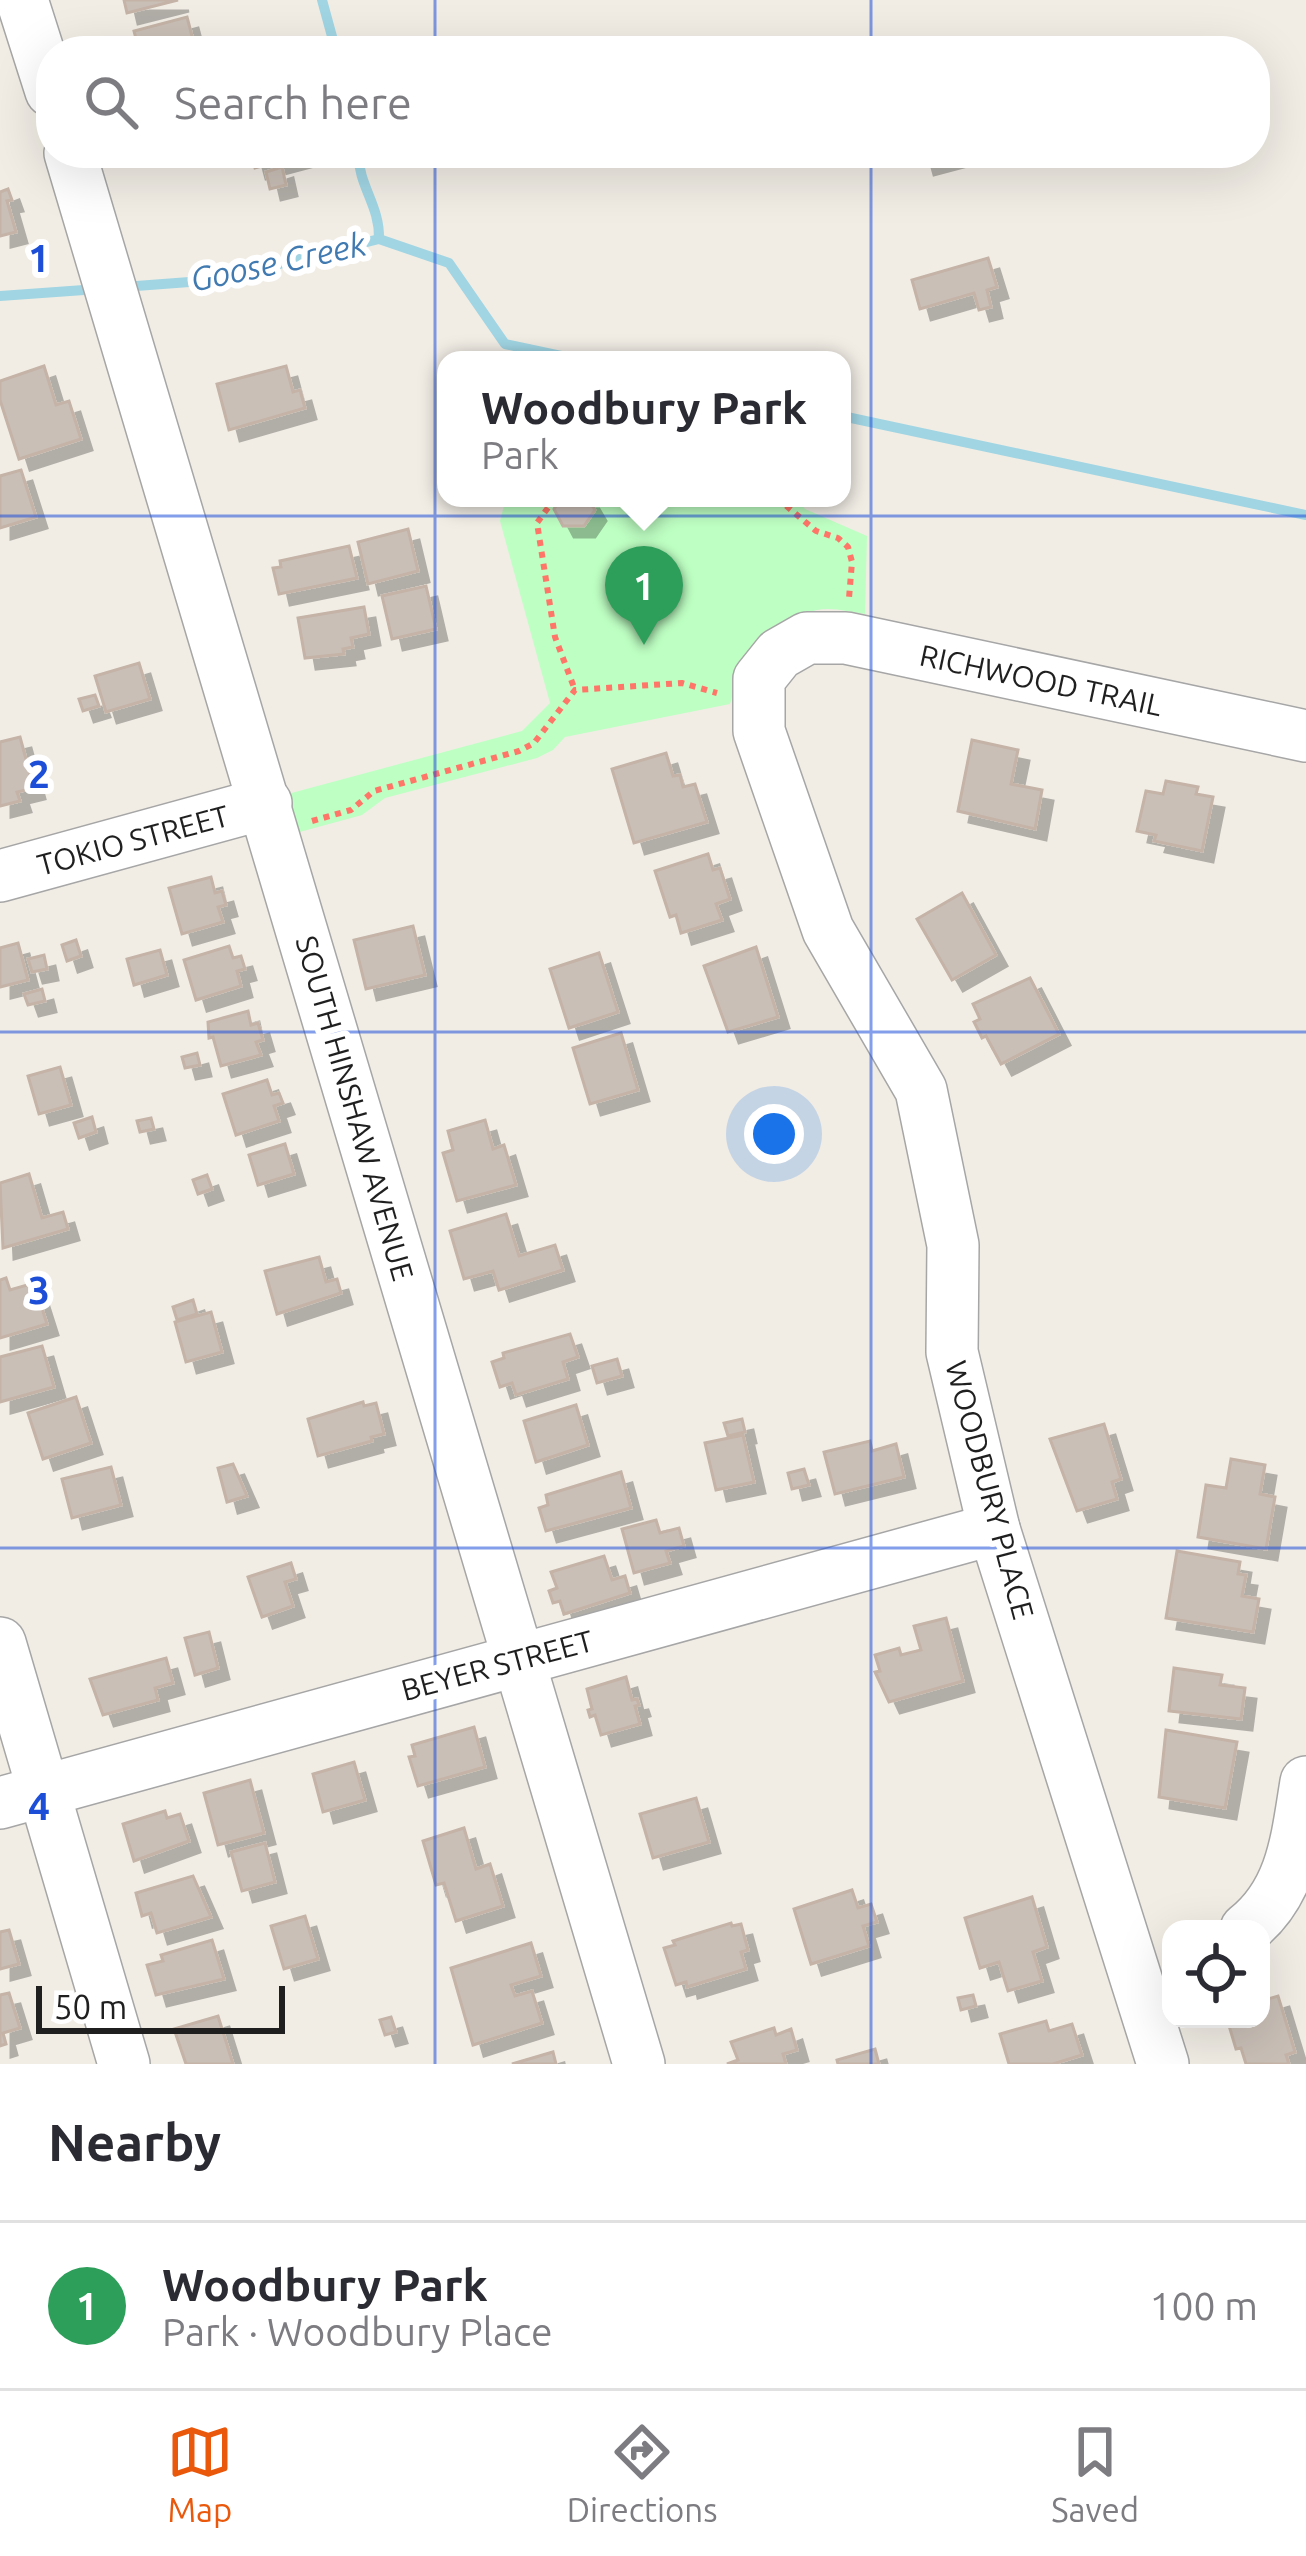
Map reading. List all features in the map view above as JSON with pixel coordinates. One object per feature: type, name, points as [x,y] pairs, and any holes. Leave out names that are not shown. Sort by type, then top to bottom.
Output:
[{"type":"street","points":[[22,0],[36,44]]},
{"type":"street","name":"SOUTH HINSHAW AVENUE","points":[[75,168],[639,2064]]},
{"type":"street","name":"RICHWOOD TRAIL","points":[[759,705],[759,680],[779,655],[807,638],[846,638],[1306,736]]},
{"type":"street","name":"WOODBURY PLACE","points":[[759,705],[759,731],[828,930],[921,1090],[953,1245],[952,1352],[994,1529],[1152,1959],[1163,2064]]},
{"type":"street","name":"TOKIO STREET","points":[[0,876],[270,817]]},
{"type":"street","name":"BEYER STREET","points":[[22,1797],[994,1529]]},
{"type":"street","points":[[0,1643],[22,1797],[124,2064]]},
{"type":"street","points":[[1254,1920],[1280,1892],[1294,1855],[1306,1782]]},
{"type":"path","points":[[549,507],[537,524],[555,637],[575,690]]},
{"type":"path","points":[[788,507],[816,531],[848,547],[852,562],[846,638]]},
{"type":"path","points":[[270,817],[351,810],[374,790],[519,751],[534,743],[575,690],[682,683],[759,705]]},
{"type":"green space","points":[[504,507],[803,507],[867,536],[865,614],[823,609],[787,623],[751,659],[730,704],[565,737],[537,758],[385,798],[362,815],[296,833],[284,795],[522,731],[550,703],[500,521]]},
{"type":"building","points":[[124,0],[178,0],[127,13]]},
{"type":"building","points":[[187,17],[192,36],[135,36],[134,31]]},
{"type":"building","points":[[282,168],[286,185],[270,189],[266,172]]},
{"type":"building","points":[[8,189],[16,232],[0,236],[0,192]]},
{"type":"building","points":[[988,258],[997,287],[987,290],[991,307],[979,310],[974,293],[920,309],[912,280]]},
{"type":"building","points":[[44,366],[56,405],[69,401],[81,439],[19,459],[0,400],[0,381]]},
{"type":"building","points":[[286,366],[293,392],[300,390],[305,408],[229,430],[217,384]]},
{"type":"building","points":[[21,470],[36,517],[0,528],[0,476]]},
{"type":"building","points":[[554,509],[595,510],[584,526],[563,526]]},
{"type":"building","points":[[408,529],[418,571],[368,584],[358,542]]},
{"type":"building","points":[[349,546],[357,578],[279,594],[273,568],[281,567],[280,561]]},
{"type":"building","points":[[426,586],[436,629],[392,639],[382,596]]},
{"type":"building","points":[[364,607],[369,634],[351,638],[353,647],[343,649],[344,654],[305,658],[298,618]]},
{"type":"building","points":[[139,663],[150,699],[106,712],[95,676]]},
{"type":"building","points":[[95,695],[99,706],[83,711],[79,699]]},
{"type":"building","points":[[20,737],[34,788],[17,792],[20,801],[0,806],[0,742]]},
{"type":"building","points":[[972,740],[1018,750],[1011,784],[1042,790],[1035,829],[958,811]]},
{"type":"building","points":[[666,753],[673,776],[680,775],[683,787],[695,784],[707,822],[634,843],[612,769]]},
{"type":"building","points":[[1166,781],[1198,787],[1196,794],[1213,797],[1202,851],[1154,841],[1156,835],[1137,831],[1146,791],[1163,794]]},
{"type":"building","points":[[708,854],[713,870],[720,868],[730,899],[716,904],[722,920],[681,933],[676,915],[670,917],[655,871]]},
{"type":"building","points":[[211,877],[215,893],[222,891],[226,905],[218,907],[223,922],[182,934],[169,888]]},
{"type":"building","points":[[962,893],[996,955],[952,980],[917,919]]},
{"type":"building","points":[[413,926],[425,975],[366,989],[354,940]]},
{"type":"building","points":[[76,940],[81,956],[67,961],[62,945]]},
{"type":"building","points":[[18,943],[28,980],[0,987],[0,948]]},
{"type":"building","points":[[229,946],[233,958],[241,956],[245,969],[237,971],[241,986],[196,1000],[184,960]]},
{"type":"building","points":[[756,947],[778,1017],[728,1032],[704,966]]},
{"type":"building","points":[[160,950],[167,975],[134,985],[127,959]]},
{"type":"building","points":[[599,953],[618,1012],[569,1028],[550,969]]},
{"type":"building","points":[[44,955],[47,969],[32,972],[28,959]]},
{"type":"building","points":[[1030,978],[1059,1034],[1001,1064],[974,1022],[980,1019],[973,1004]]},
{"type":"building","points":[[42,989],[45,1001],[28,1005],[24,994]]},
{"type":"building","points":[[248,1011],[251,1025],[258,1023],[263,1040],[256,1042],[261,1055],[221,1066],[208,1022]]},
{"type":"building","points":[[621,1033],[638,1090],[590,1104],[573,1048]]},
{"type":"building","points":[[197,1053],[200,1065],[185,1068],[182,1057]]},
{"type":"building","points":[[60,1067],[71,1105],[39,1114],[28,1076]]},
{"type":"building","points":[[267,1080],[272,1095],[279,1093],[283,1103],[274,1106],[279,1121],[236,1135],[223,1094]]},
{"type":"building","points":[[92,1117],[96,1132],[79,1138],[74,1123]]},
{"type":"building","points":[[151,1118],[154,1129],[140,1132],[137,1121]]},
{"type":"building","points":[[485,1120],[493,1149],[504,1145],[516,1185],[457,1201],[443,1153],[453,1150],[448,1131]]},
{"type":"building","points":[[285,1144],[294,1174],[258,1185],[249,1155]]},
{"type":"building","points":[[29,1174],[42,1218],[63,1212],[68,1229],[3,1248],[0,1183]]},
{"type":"building","points":[[207,1175],[212,1189],[198,1194],[193,1180]]},
{"type":"building","points":[[506,1214],[519,1256],[555,1245],[563,1270],[499,1290],[493,1271],[464,1279],[450,1231]]},
{"type":"building","points":[[319,1257],[326,1282],[337,1279],[341,1293],[277,1314],[265,1271]]},
{"type":"building","points":[[6,1278],[10,1290],[34,1283],[47,1324],[0,1338],[0,1280]]},
{"type":"building","points":[[193,1300],[197,1314],[177,1320],[173,1307]]},
{"type":"building","points":[[211,1312],[222,1352],[186,1362],[175,1322]]},
{"type":"building","points":[[570,1334],[578,1357],[563,1362],[568,1379],[516,1395],[512,1383],[500,1387],[492,1362],[504,1358],[503,1353]]},
{"type":"building","points":[[42,1346],[54,1387],[0,1402],[0,1357]]},
{"type":"building","points":[[617,1359],[622,1376],[597,1383],[592,1366]]},
{"type":"building","points":[[76,1397],[91,1443],[43,1459],[28,1413]]},
{"type":"building","points":[[363,1402],[364,1406],[376,1403],[384,1434],[318,1456],[308,1419]]},
{"type":"building","points":[[576,1405],[588,1445],[536,1462],[524,1421]]},
{"type":"building","points":[[742,1419],[745,1432],[728,1436],[724,1423]]},
{"type":"building","points":[[1104,1424],[1121,1479],[1112,1482],[1117,1499],[1077,1511],[1050,1439]]},
{"type":"building","points":[[743,1435],[754,1482],[716,1490],[705,1443]]},
{"type":"building","points":[[870,1441],[872,1451],[896,1444],[904,1477],[835,1494],[824,1452]]},
{"type":"building","points":[[1231,1459],[1265,1465],[1260,1494],[1275,1497],[1266,1549],[1198,1537],[1206,1485],[1226,1488]]},
{"type":"building","points":[[233,1464],[247,1496],[227,1502],[218,1468]]},
{"type":"building","points":[[111,1467],[121,1505],[72,1518],[62,1479]]},
{"type":"building","points":[[804,1469],[809,1485],[792,1489],[788,1473]]},
{"type":"building","points":[[621,1472],[631,1508],[546,1531],[539,1508],[548,1505],[546,1495]]},
{"type":"building","points":[[656,1520],[660,1533],[679,1528],[684,1546],[666,1551],[670,1563],[634,1573],[622,1529]]},
{"type":"building","points":[[1177,1551],[1240,1562],[1238,1574],[1246,1575],[1242,1596],[1259,1599],[1253,1632],[1166,1618]]},
{"type":"building","points":[[604,1556],[612,1580],[625,1576],[630,1593],[564,1614],[560,1601],[553,1603],[549,1591],[557,1588],[551,1572]]},
{"type":"building","points":[[291,1563],[296,1579],[285,1582],[293,1606],[262,1617],[248,1577]]},
{"type":"building","points":[[946,1618],[963,1681],[889,1702],[875,1672],[880,1671],[875,1655],[899,1648],[901,1655],[921,1650],[914,1626]]},
{"type":"building","points":[[209,1632],[218,1668],[195,1675],[185,1638]]},
{"type":"building","points":[[166,1658],[173,1683],[155,1688],[158,1700],[103,1715],[90,1679]]},
{"type":"building","points":[[1174,1668],[1222,1675],[1220,1685],[1245,1688],[1241,1719],[1169,1711]]},
{"type":"building","points":[[626,1677],[632,1700],[637,1699],[639,1705],[635,1706],[640,1724],[601,1735],[595,1715],[590,1717],[587,1689]]},
{"type":"building","points":[[474,1727],[485,1767],[418,1786],[409,1757],[415,1756],[412,1745]]},
{"type":"building","points":[[1166,1730],[1237,1742],[1225,1808],[1159,1797]]},
{"type":"building","points":[[354,1762],[365,1800],[323,1812],[313,1774]]},
{"type":"building","points":[[250,1780],[264,1833],[218,1845],[204,1793]]},
{"type":"building","points":[[696,1798],[709,1842],[653,1858],[640,1814]]},
{"type":"building","points":[[165,1811],[167,1818],[180,1814],[189,1841],[134,1861],[123,1824]]},
{"type":"building","points":[[464,1828],[476,1869],[490,1864],[503,1906],[456,1921],[444,1883],[436,1885],[423,1841]]},
{"type":"building","points":[[265,1843],[275,1882],[242,1891],[231,1852]]},
{"type":"building","points":[[193,1876],[211,1917],[157,1933],[151,1913],[142,1916],[136,1893]]},
{"type":"building","points":[[852,1890],[858,1908],[871,1904],[877,1922],[863,1926],[869,1946],[811,1964],[794,1909]]},
{"type":"building","points":[[1032,1897],[1047,1947],[1033,1952],[1042,1981],[1008,1991],[999,1962],[980,1968],[965,1918]]},
{"type":"building","points":[[305,1916],[318,1959],[284,1969],[271,1926]]},
{"type":"building","points":[[731,1923],[741,1924],[748,1950],[741,1952],[746,1969],[687,1987],[686,1982],[676,1985],[664,1948]]},
{"type":"building","points":[[9,1930],[19,1964],[0,1969],[0,1932]]},
{"type":"building","points":[[212,1940],[224,1979],[156,1995],[147,1965],[163,1961],[161,1955]]},
{"type":"building","points":[[531,1943],[541,1976],[511,1985],[515,1996],[532,1991],[542,2023],[473,2045],[451,1968]]},
{"type":"building","points":[[9,1993],[20,2028],[3,2033],[6,2044],[0,2046],[0,1995]]},
{"type":"building","points":[[973,1995],[976,2006],[961,2010],[958,1998]]},
{"type":"building","points":[[1278,1996],[1295,2052],[1286,2055],[1289,2064],[1246,2064],[1230,2028],[1270,2028],[1270,1998]]},
{"type":"building","points":[[218,2016],[233,2064],[186,2064],[174,2029]]},
{"type":"building","points":[[391,2017],[396,2032],[385,2035],[380,2020]]},
{"type":"building","points":[[1046,2021],[1049,2031],[1072,2024],[1082,2055],[1053,2064],[1009,2064],[1000,2034]]},
{"type":"building","points":[[774,2028],[776,2035],[791,2029],[797,2050],[783,2054],[786,2064],[727,2064],[738,2060],[731,2042]]},
{"type":"building","points":[[875,2049],[879,2064],[838,2064],[837,2060]]},
{"type":"building","points":[[553,2052],[556,2064],[512,2064]]},
{"type":"waterway","points":[[322,0],[332,36]]},
{"type":"waterway","points":[[361,168],[379,239]]},
{"type":"waterway","name":"Goose Creek","points":[[123,287],[216,280],[379,239],[449,263],[505,344],[538,351]]},
{"type":"waterway","name":"Goose Creek","points":[[0,296],[98,289]]},
{"type":"waterway","name":"Goose Creek","points":[[851,418],[1306,515]]},
{"type":"place","name":"Woodbury Park","points":[[644,645]]}]
